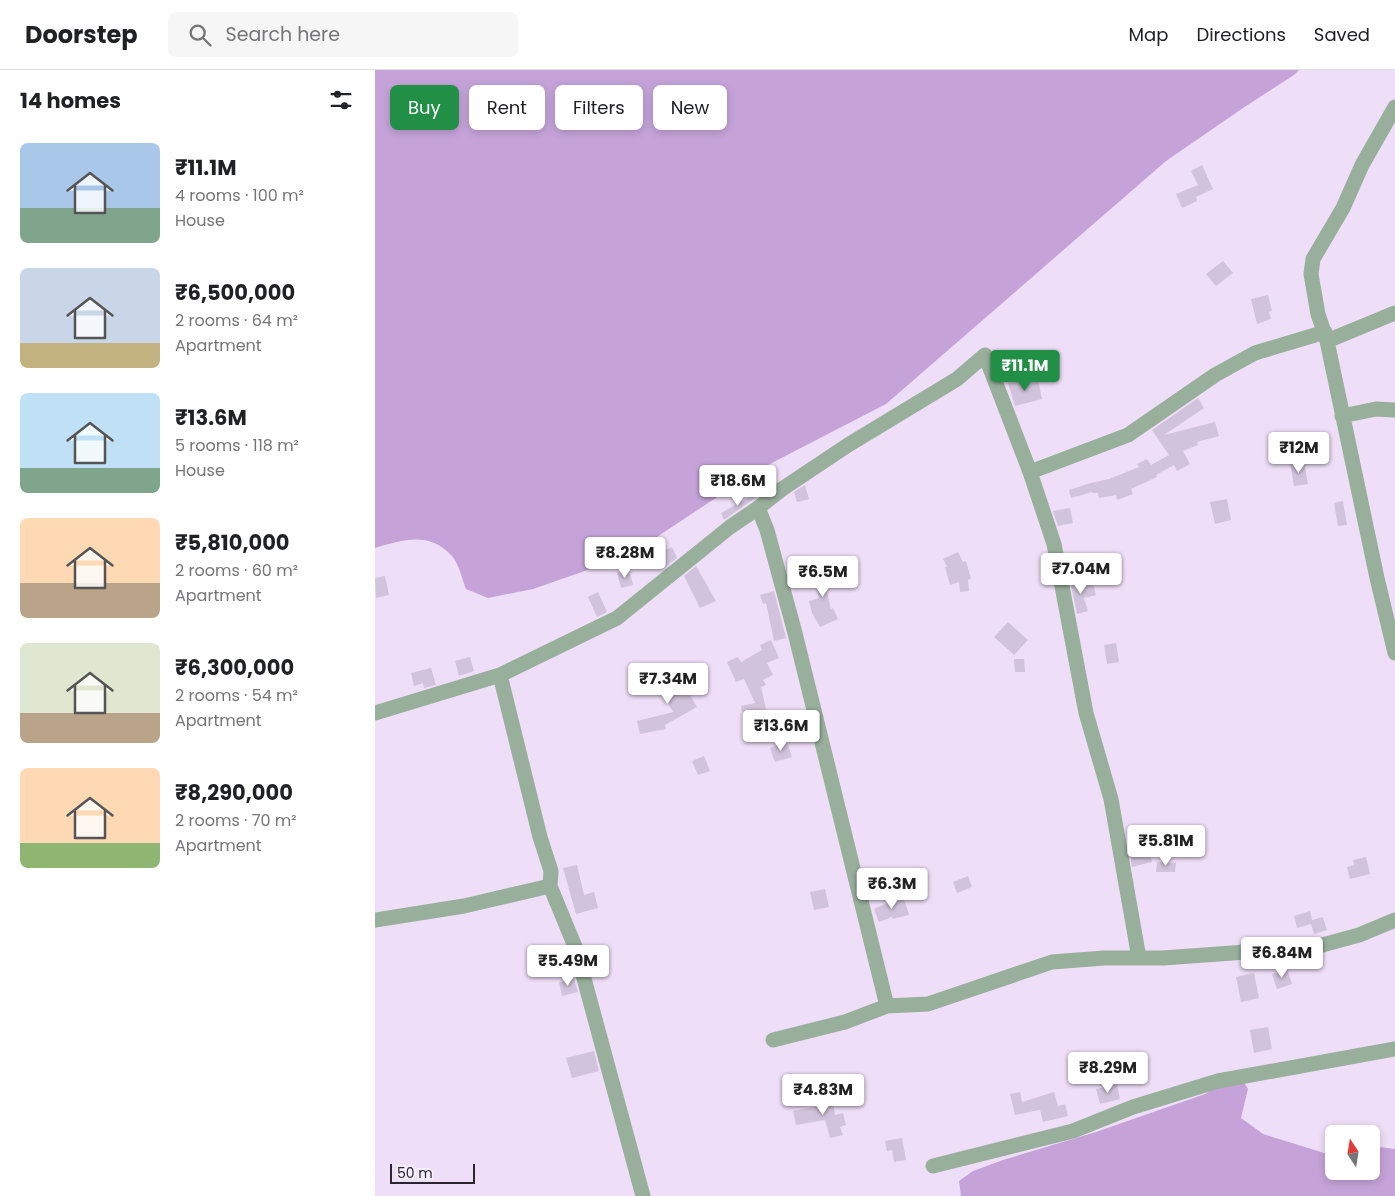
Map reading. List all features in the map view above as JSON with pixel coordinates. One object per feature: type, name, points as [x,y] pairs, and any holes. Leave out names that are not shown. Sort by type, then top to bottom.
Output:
[{"type":"street","points":[[1395,107],[1362,165],[1343,208],[1313,259],[1311,274],[1395,653]]},
{"type":"street","points":[[1030,472],[1128,435],[1215,376],[1255,353],[1326,337],[1395,313]]},
{"type":"street","points":[[375,714],[500,675],[617,618],[730,527],[782,489],[849,445],[957,379],[985,355],[1030,472],[1054,544],[1086,713],[1111,799],[1139,958]]},
{"type":"street","points":[[1342,416],[1376,409],[1395,410]]},
{"type":"street","points":[[758,508],[767,530],[795,633],[887,1006]]},
{"type":"street","points":[[500,675],[540,837],[551,871],[551,886],[576,948],[643,1196]]},
{"type":"street","points":[[375,920],[464,906],[551,886]]},
{"type":"street","points":[[773,1040],[845,1022],[887,1006],[928,1004],[1052,962],[1315,947],[1359,935],[1395,920]]},
{"type":"street","points":[[933,1166],[1073,1131],[1133,1107],[1218,1081],[1395,1049]]},
{"type":"shaded area","points":[[375,70],[1299,70],[1166,161],[886,404],[758,470],[628,556],[533,589],[488,598],[466,589],[452,556],[434,543],[425,540],[406,540],[375,548]]},
{"type":"shaded area","points":[[1239,1074],[1248,1089],[1241,1118],[1263,1134],[1325,1153],[1325,1180],[1380,1180],[1380,1147],[1395,1149],[1395,1196],[961,1196],[959,1181],[973,1171],[1096,1132],[1205,1094]]},
{"type":"building","points":[[1202,165],[1213,189],[1196,197],[1197,201],[1182,208],[1176,194],[1198,185],[1191,171]]},
{"type":"building","points":[[1223,261],[1233,273],[1216,286],[1206,274]]},
{"type":"building","points":[[1268,295],[1272,311],[1269,312],[1271,319],[1257,324],[1251,299]]},
{"type":"building","points":[[1038,380],[1042,399],[1015,406],[1008,383]]},
{"type":"building","points":[[1198,398],[1204,408],[1164,435],[1215,422],[1219,436],[1197,442],[1198,445],[1183,451],[1190,464],[1177,471],[1174,465],[1156,475],[1157,477],[1131,489],[1133,494],[1117,500],[1116,495],[1099,498],[1098,493],[1092,492],[1071,498],[1069,490],[1109,479],[1139,467],[1137,464],[1147,459],[1151,465],[1169,455],[1152,430]]},
{"type":"building","points":[[1304,461],[1308,484],[1294,486],[1290,463]]},
{"type":"building","points":[[805,485],[809,499],[797,502],[794,492]]},
{"type":"building","points":[[757,493],[758,496],[724,520],[721,513]]},
{"type":"building","points":[[1227,499],[1231,520],[1215,524],[1210,502]]},
{"type":"building","points":[[1343,501],[1347,525],[1338,526],[1334,503]]},
{"type":"building","points":[[1070,508],[1073,523],[1058,526],[1053,511]]},
{"type":"building","points":[[672,547],[677,558],[661,570],[654,555]]},
{"type":"building","points":[[958,552],[963,562],[966,561],[971,579],[968,580],[969,591],[960,592],[959,582],[950,585],[945,567],[947,567],[943,559]]},
{"type":"building","points":[[696,566],[716,601],[700,608],[684,576]]},
{"type":"building","points":[[833,567],[836,580],[825,583],[831,609],[833,608],[838,619],[820,627],[812,613],[809,601],[819,598],[812,572]]},
{"type":"building","points":[[629,570],[633,585],[621,588],[617,573]]},
{"type":"building","points":[[385,576],[389,595],[376,598],[375,578]]},
{"type":"building","points":[[1078,578],[1081,587],[1093,584],[1096,595],[1084,598],[1088,611],[1077,614],[1070,580]]},
{"type":"building","points":[[774,591],[786,638],[774,641],[766,603],[763,604],[760,595]]},
{"type":"building","points":[[598,592],[607,612],[597,617],[588,597]]},
{"type":"building","points":[[1008,622],[1028,640],[1014,655],[994,637]]},
{"type":"building","points":[[771,640],[779,658],[767,663],[773,675],[763,680],[766,685],[761,687],[766,709],[756,712],[757,716],[744,719],[741,706],[755,703],[744,679],[736,682],[727,662],[738,657],[741,662],[762,650],[760,645]]},
{"type":"building","points":[[1116,643],[1119,662],[1107,664],[1104,645]]},
{"type":"building","points":[[470,657],[474,671],[459,676],[455,661]]},
{"type":"building","points":[[1014,659],[1024,659],[1025,672],[1015,672]]},
{"type":"building","points":[[431,668],[436,685],[424,688],[423,683],[414,686],[411,673]]},
{"type":"building","points":[[672,673],[680,691],[686,688],[697,707],[665,725],[666,729],[640,734],[637,721],[673,712],[654,681]]},
{"type":"building","points":[[787,742],[792,757],[775,762],[770,748]]},
{"type":"building","points":[[704,756],[710,771],[698,775],[692,761]]},
{"type":"building","points":[[1148,843],[1152,862],[1132,867],[1129,848]]},
{"type":"building","points":[[1366,857],[1370,874],[1350,879],[1347,867],[1354,865],[1353,860]]},
{"type":"building","points":[[1157,862],[1176,863],[1175,872],[1156,872]]},
{"type":"building","points":[[577,865],[584,895],[594,892],[598,908],[576,914],[563,868]]},
{"type":"building","points":[[968,876],[972,887],[957,893],[953,882]]},
{"type":"building","points":[[825,889],[829,907],[814,910],[810,892]]},
{"type":"building","points":[[903,896],[909,915],[892,919],[892,917],[879,922],[874,909],[887,903],[886,901]]},
{"type":"building","points":[[1310,911],[1312,920],[1323,917],[1327,930],[1314,934],[1311,924],[1297,928],[1294,916]]},
{"type":"building","points":[[1287,969],[1292,984],[1277,989],[1272,974]]},
{"type":"building","points":[[1254,973],[1259,998],[1241,1002],[1236,977]]},
{"type":"building","points":[[574,979],[578,992],[562,996],[559,982]]},
{"type":"building","points":[[1268,1027],[1272,1049],[1254,1053],[1250,1030]]},
{"type":"building","points":[[594,1051],[599,1071],[572,1078],[566,1058]]},
{"type":"building","points":[[1117,1084],[1120,1099],[1100,1104],[1096,1089]]},
{"type":"building","points":[[831,1092],[835,1115],[843,1113],[846,1125],[840,1127],[843,1135],[830,1138],[825,1120],[796,1125],[793,1111],[822,1106],[820,1094]]},
{"type":"building","points":[[1020,1092],[1022,1102],[1054,1092],[1058,1106],[1065,1104],[1068,1116],[1043,1122],[1040,1110],[1015,1115],[1010,1094]]},
{"type":"building","points":[[902,1138],[906,1160],[894,1162],[892,1150],[887,1151],[885,1141]]}]
